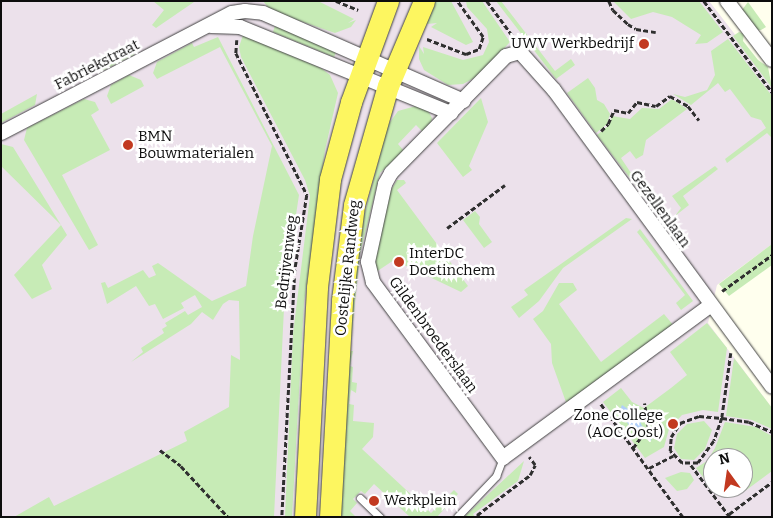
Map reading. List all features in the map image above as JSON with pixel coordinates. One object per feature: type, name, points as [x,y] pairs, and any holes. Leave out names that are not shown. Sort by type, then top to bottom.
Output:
[{"type":"main road","name":"Oostelijke Randweg","points":[[305,517],[317,287],[330,179],[364,66],[388,1]]},
{"type":"main road","name":"Oostelijke Randweg","points":[[330,517],[342,300],[354,205],[391,78],[424,1]]},
{"type":"street","points":[[727,1],[772,60]]},
{"type":"street","name":"Fabriekstraat","points":[[1,133],[232,12],[247,6],[364,66]]},
{"type":"street","points":[[240,27],[247,6]]},
{"type":"street","name":"Fabriekstraat","points":[[208,26],[240,27],[364,66]]},
{"type":"street","name":"Gildenbroederslaan","points":[[503,458],[378,289],[369,272],[370,251],[385,184],[391,173],[506,56],[520,52]]},
{"type":"street","name":"Gezellenlaan","points":[[520,52],[554,90],[772,387]]},
{"type":"street","points":[[364,66],[391,78],[451,113]]},
{"type":"street","points":[[364,66],[391,78],[463,100]]},
{"type":"street","points":[[503,458],[711,305]]},
{"type":"lane","points":[[456,517],[496,476],[503,458]]},
{"type":"lane","points":[[360,498],[380,517]]},
{"type":"path","points":[[336,1],[358,10]]},
{"type":"path","points":[[426,38],[466,54],[479,49],[483,37],[457,1]]},
{"type":"path","points":[[487,1],[516,40],[520,52]]},
{"type":"path","points":[[610,1],[613,10],[628,24],[636,29],[656,32]]},
{"type":"path","points":[[704,1],[772,92]]},
{"type":"path","name":"Bedrijvenweg","points":[[240,27],[236,53],[307,195],[294,287],[282,517]]},
{"type":"path","points":[[589,140],[608,124],[614,110],[628,113],[638,102],[656,106],[670,96],[688,106],[699,120]]},
{"type":"path","points":[[447,228],[505,185]]},
{"type":"path","points":[[722,291],[772,255]]},
{"type":"path","points":[[691,465],[709,451],[722,418],[731,350]]},
{"type":"path","points":[[633,448],[648,427],[644,403]]},
{"type":"path","points":[[601,404],[683,517]]},
{"type":"path","points":[[772,432],[748,422],[700,416],[680,423],[671,437],[673,456],[682,463],[691,465],[729,516],[772,482]]},
{"type":"path","points":[[479,517],[477,515],[530,475],[535,465],[521,445]]},
{"type":"path","points":[[160,450],[182,466],[228,517]]},
{"type":"path","points":[[649,468],[673,456]]},
{"type":"shaded area","points":[[1,1],[709,1],[772,82],[772,244],[717,285],[708,323],[772,408],[772,517],[1,517]]},
{"type":"green space","points":[[153,1],[204,1],[194,2],[156,28],[152,25],[164,10]]},
{"type":"green space","points":[[263,1],[318,1],[354,19],[348,23],[356,20],[351,27],[335,33],[271,11]]},
{"type":"green space","points":[[435,1],[451,1],[473,42],[466,45],[431,27],[437,23],[427,24]]},
{"type":"green space","points":[[466,1],[482,1],[510,42],[478,76],[463,84],[448,85],[424,70],[419,59],[419,46],[424,54],[423,47],[463,60],[483,55],[489,42],[487,29],[467,7]]},
{"type":"green space","points":[[496,1],[501,1],[555,71],[571,59],[575,65],[556,79]]},
{"type":"green space","points":[[613,1],[699,1],[723,32],[707,43],[695,44],[701,35],[672,17],[653,12],[631,19]]},
{"type":"green space","points":[[748,2],[766,27],[761,30],[757,30],[742,10]]},
{"type":"green space","points":[[276,22],[338,48],[334,57],[273,32]]},
{"type":"green space","points":[[739,32],[744,34],[743,41],[758,60],[768,67],[772,88],[733,36]]},
{"type":"green space","points":[[243,35],[321,68],[330,75],[338,93],[325,150],[304,303],[292,517],[285,517],[293,334],[310,196],[305,180],[241,57],[239,47]]},
{"type":"green space","points":[[218,37],[299,195],[285,287],[274,517],[14,517],[49,497],[54,506],[187,441],[184,432],[229,407],[231,355],[240,360],[239,301],[229,300],[223,304],[213,320],[202,312],[191,324],[131,362],[143,352],[141,348],[164,333],[162,329],[167,326],[165,323],[185,311],[188,315],[202,307],[195,295],[181,303],[184,308],[163,319],[155,304],[149,306],[136,286],[107,304],[101,283],[105,282],[108,288],[143,270],[149,278],[156,275],[152,266],[158,263],[212,301],[246,286],[253,236],[272,146],[220,47],[157,79],[153,73],[157,62],[192,43],[194,47]]},
{"type":"green space","points":[[728,39],[772,96],[772,138],[767,133],[727,163],[725,159],[766,128],[761,120],[751,117],[730,89],[725,92],[718,83],[691,105],[673,94],[685,97],[707,90],[715,75],[711,51]]},
{"type":"green space","points":[[137,44],[134,55],[100,72],[91,67]]},
{"type":"green space","points":[[129,75],[141,80],[144,86],[111,104],[107,96],[111,85]]},
{"type":"green space","points":[[588,78],[595,88],[597,100],[604,104],[610,114],[607,124],[596,133],[567,93]]},
{"type":"green space","points":[[37,94],[35,105],[1,123],[1,114]]},
{"type":"green space","points":[[481,98],[488,122],[469,166],[472,170],[463,177],[437,143]]},
{"type":"green space","points":[[84,99],[95,102],[99,110],[91,115],[110,150],[62,175],[98,245],[89,250],[24,140],[27,128]]},
{"type":"green space","points":[[672,99],[687,109],[646,140],[643,155],[636,159],[630,151],[621,158],[663,221],[597,135],[609,125],[612,116],[630,119],[642,108],[659,109]]},
{"type":"green space","points":[[416,106],[427,109],[432,118],[431,124],[423,132],[416,125],[398,144],[404,151],[380,173],[360,254],[350,351],[353,351],[350,366],[353,367],[352,382],[357,383],[356,393],[351,390],[349,404],[354,405],[353,421],[374,423],[373,437],[362,449],[431,513],[454,490],[458,494],[437,517],[410,517],[374,484],[365,494],[361,491],[353,499],[357,503],[350,511],[356,517],[339,517],[347,340],[362,224],[388,125],[398,111]]},
{"type":"green space","points":[[1,144],[13,147],[61,225],[1,166]]},
{"type":"green space","points":[[715,166],[718,169],[683,196],[689,205],[675,216],[681,208],[672,196]]},
{"type":"green space","points":[[397,180],[404,180],[406,183],[397,190],[468,286],[461,292],[394,260],[376,272],[375,261],[390,192]]},
{"type":"green space","points":[[475,211],[480,217],[479,224],[492,242],[484,248],[463,220]]},
{"type":"green space","points":[[626,218],[632,219],[563,268],[539,301],[519,318],[511,307],[528,295],[524,290]]},
{"type":"green space","points":[[61,225],[67,235],[42,265],[52,289],[32,299],[14,275]]},
{"type":"green space","points":[[640,229],[693,301],[681,310],[676,303],[685,295],[637,232]]},
{"type":"green space","points":[[772,244],[772,265],[729,296],[719,284]]},
{"type":"green space","points":[[559,283],[573,283],[577,290],[559,304],[601,362],[664,314],[674,326],[567,405],[552,363],[551,344],[533,319],[543,311]]},
{"type":"green space","points":[[707,323],[727,348],[718,412],[703,410],[682,415],[669,429],[664,447],[645,458],[603,402],[621,388],[632,402],[644,408],[671,388],[687,375],[670,352]]},
{"type":"green space","points":[[734,358],[772,408],[772,429],[752,420],[726,416]]},
{"type":"green space","points":[[704,421],[712,430],[705,448],[703,448],[703,451],[694,460],[681,459],[674,448],[677,434],[687,424]]},
{"type":"green space","points":[[725,422],[756,427],[772,436],[772,471],[753,485],[753,448],[715,448]]},
{"type":"green space","points":[[524,461],[518,481],[473,514],[475,517],[464,517]]},
{"type":"green space","points":[[703,464],[703,477],[696,468]]},
{"type":"green space","points":[[681,472],[690,473],[694,480],[687,489],[677,491],[665,478]]},
{"type":"water","points":[[622,405],[637,415],[642,426],[652,434],[651,441],[632,429],[619,412]]},
{"type":"place","name":"UWV Werkbedrijf","points":[[644,44]]},
{"type":"place","name":"BMN Bouwmaterialen","points":[[128,145]]},
{"type":"place","name":"InterDC Doetinchem","points":[[399,262]]},
{"type":"place","name":"Zone College (AOC Oost)","points":[[673,424]]},
{"type":"place","name":"Werkplein","points":[[374,501]]}]
